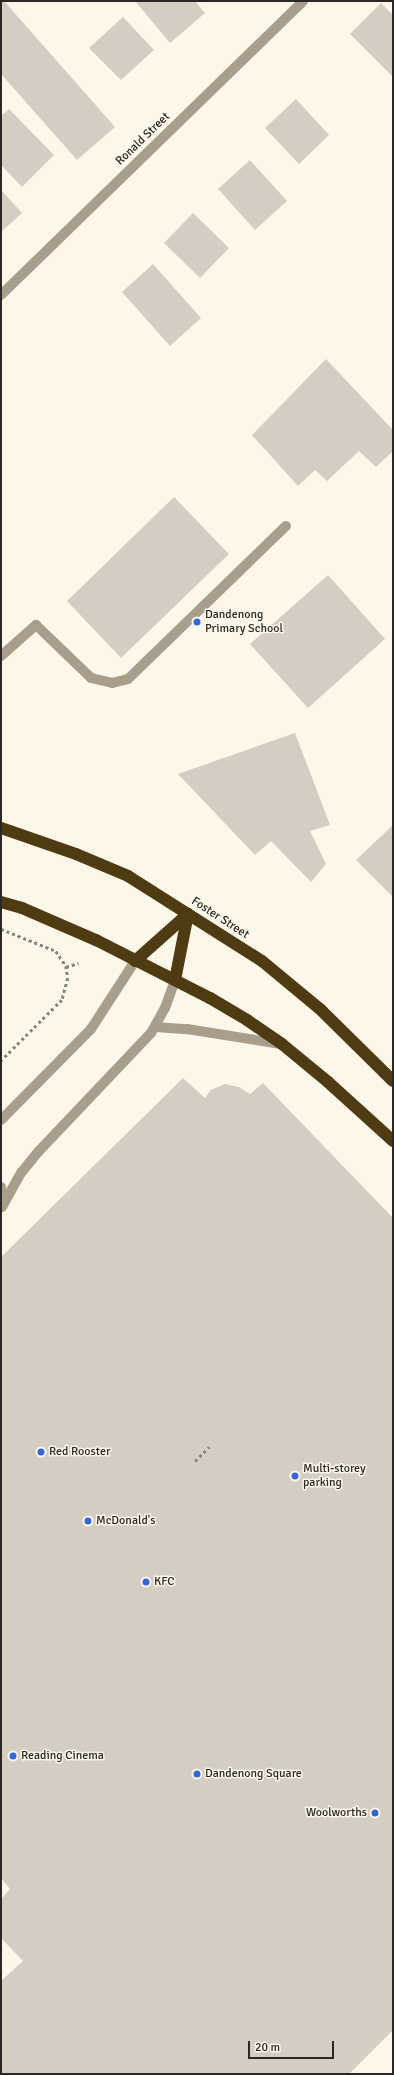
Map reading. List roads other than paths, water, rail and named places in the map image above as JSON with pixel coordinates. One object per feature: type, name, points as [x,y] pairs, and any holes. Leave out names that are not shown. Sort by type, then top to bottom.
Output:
[{"type":"highway","name":"Foster Street","points":[[1,828],[76,854],[128,876],[262,961],[321,1010],[393,1081]]},
{"type":"highway","points":[[1,902],[22,908],[96,940],[217,1002],[282,1044],[393,1141]]},
{"type":"highway","points":[[135,961],[188,914]]},
{"type":"highway","points":[[176,980],[188,914]]},
{"type":"street","name":"Ronald Street","points":[[1,295],[303,1]]},
{"type":"street","points":[[1,656],[36,625],[91,678],[112,683],[128,678],[286,526]]},
{"type":"street","points":[[1,1120],[91,1029],[135,961]]},
{"type":"street","points":[[1,1209],[28,1164],[155,1027],[176,980]]},
{"type":"street","points":[[155,1027],[187,1028],[282,1044]]},
{"type":"street","points":[[1,1187],[1,1209]]},
{"type":"place","name":"Dandenong Primary School","points":[[197,622]]},
{"type":"place","name":"Red Rooster","points":[[41,1452]]},
{"type":"place","name":"Multi-storey parking","points":[[295,1476]]},
{"type":"place","name":"McDonald's","points":[[88,1521]]},
{"type":"place","name":"KFC","points":[[146,1582]]},
{"type":"place","name":"Reading Cinema","points":[[13,1756]]},
{"type":"place","name":"Dandenong Square","points":[[197,1774]]},
{"type":"place","name":"Woolworths","points":[[375,1813]]}]
